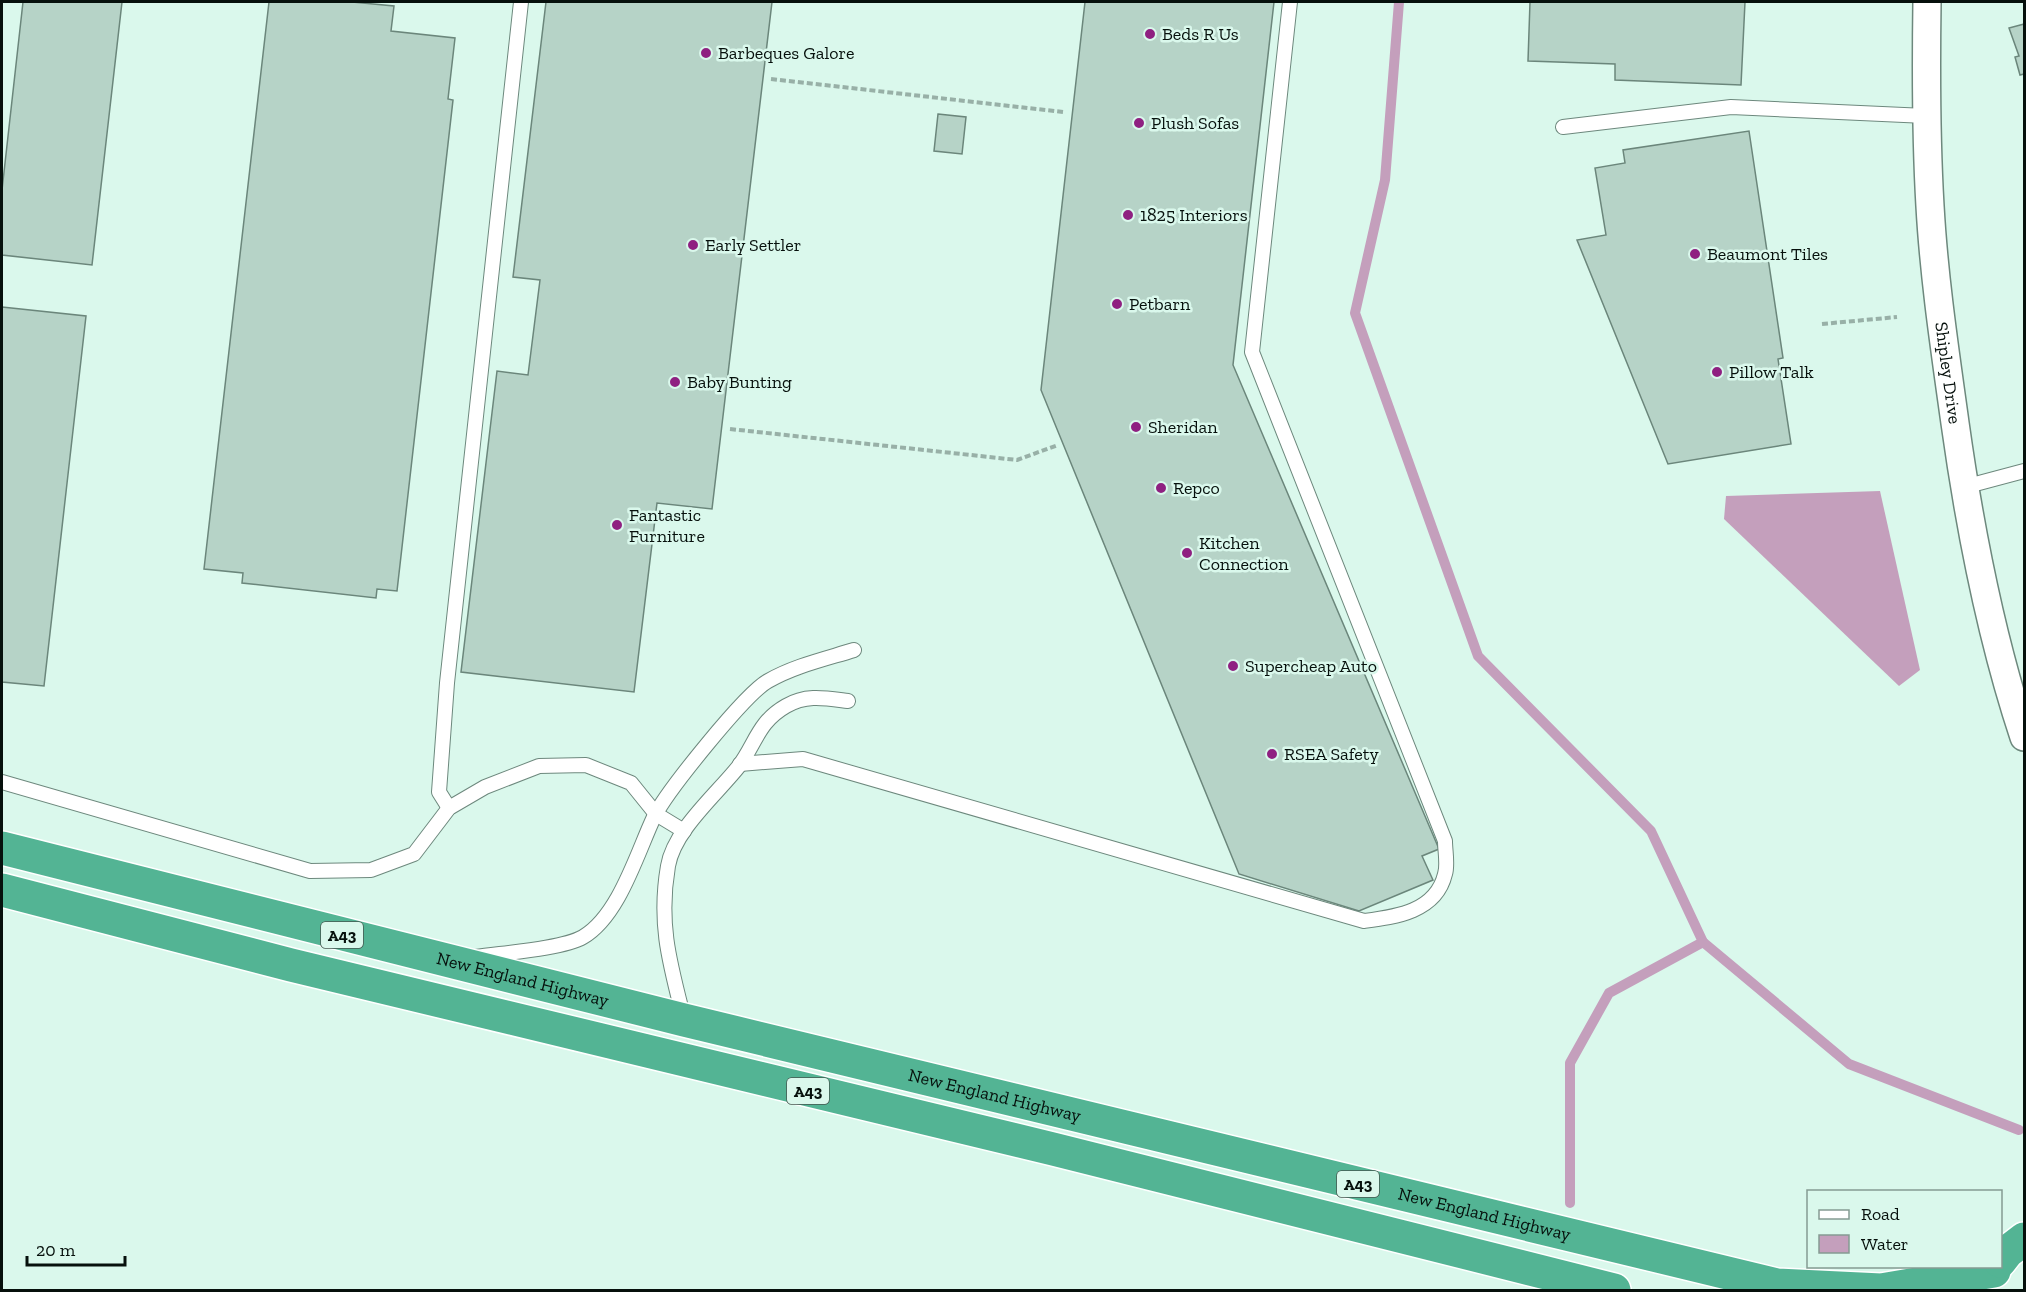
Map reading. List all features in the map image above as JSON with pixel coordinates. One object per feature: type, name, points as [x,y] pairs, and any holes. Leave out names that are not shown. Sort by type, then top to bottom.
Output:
[{"type":"highway","name":"New England Highway","points":[[2,848],[684,1020],[1777,1285],[1881,1290],[1993,1272]]},
{"type":"highway","name":"A43","points":[[2,890],[291,965],[1041,1146],[1614,1290]]},
{"type":"highway","name":"A43","points":[[2002,1259],[2007,1252],[2025,1239]]},
{"type":"street","name":"Shipley Drive","points":[[1926,2],[1926,116],[1930,208],[1945,356],[1977,560],[2001,662],[2025,737]]},
{"type":"lane","points":[[449,808],[439,792],[447,683],[521,2]]},
{"type":"lane","points":[[740,764],[803,759],[1364,921],[1402,916],[1430,900],[1445,874],[1444,841],[1252,351],[1290,2]]},
{"type":"lane","points":[[1563,127],[1731,107],[1926,116]]},
{"type":"lane","points":[[1964,487],[2025,471]]},
{"type":"lane","points":[[449,961],[545,947],[583,937],[608,914],[656,813],[716,735],[765,682],[790,670],[854,650]]},
{"type":"lane","points":[[684,1020],[665,945],[663,908],[668,863],[684,831],[740,764],[758,730],[786,705],[809,697],[848,701]]},
{"type":"lane","points":[[2,782],[310,871],[371,870],[414,854],[449,808],[485,787],[538,766],[586,765],[631,783],[656,813],[684,831]]},
{"type":"path","points":[[771,79],[1063,112]]},
{"type":"path","points":[[1822,324],[1897,317]]},
{"type":"path","points":[[730,429],[1017,460],[1058,445]]},
{"type":"water","points":[[1880,491],[1920,670],[1899,686],[1724,519],[1726,496]]},
{"type":"building","points":[[23,2],[122,2],[92,265],[2,255],[2,190]]},
{"type":"building","points":[[269,2],[352,2],[394,6],[391,31],[455,38],[448,99],[453,100],[397,591],[377,589],[376,598],[242,583],[243,573],[204,569]]},
{"type":"building","points":[[546,2],[772,2],[712,509],[657,503],[634,692],[461,672],[497,371],[528,375],[540,280],[513,277]]},
{"type":"building","points":[[1085,2],[1274,2],[1233,365],[1439,849],[1422,856],[1433,880],[1359,911],[1239,874],[1041,390]]},
{"type":"building","points":[[1530,2],[1745,2],[1741,85],[1615,80],[1615,64],[1528,61]]},
{"type":"building","points":[[2024,24],[2024,74],[2020,75],[2015,57],[2019,56],[2009,28]]},
{"type":"building","points":[[938,114],[966,117],[962,154],[934,151]]},
{"type":"building","points":[[1749,131],[1783,358],[1778,359],[1791,444],[1668,464],[1577,240],[1606,235],[1595,168],[1625,163],[1623,150]]},
{"type":"building","points":[[2,307],[86,316],[44,686],[2,682]]},
{"type":"waterway","points":[[1399,2],[1385,180],[1355,313],[1478,656],[1651,831],[1703,942],[1609,993],[1570,1063],[1570,1203]]},
{"type":"waterway","points":[[1703,942],[1849,1064],[2019,1130]]},
{"type":"place","name":"Beds R Us","points":[[1150,34]]},
{"type":"place","name":"Barbeques Galore","points":[[706,53]]},
{"type":"place","name":"Plush Sofas","points":[[1139,123]]},
{"type":"place","name":"1825 Interiors","points":[[1128,215]]},
{"type":"place","name":"Early Settler","points":[[693,245]]},
{"type":"place","name":"Beaumont Tiles","points":[[1695,254]]},
{"type":"place","name":"Petbarn","points":[[1117,304]]},
{"type":"place","name":"Pillow Talk","points":[[1717,372]]},
{"type":"place","name":"Baby Bunting","points":[[675,382]]},
{"type":"place","name":"Sheridan","points":[[1136,427]]},
{"type":"place","name":"Repco","points":[[1161,488]]},
{"type":"place","name":"Fantastic Furniture","points":[[617,525]]},
{"type":"place","name":"Kitchen Connection","points":[[1187,553]]},
{"type":"place","name":"Supercheap Auto","points":[[1233,666]]},
{"type":"place","name":"RSEA Safety","points":[[1272,754]]}]
